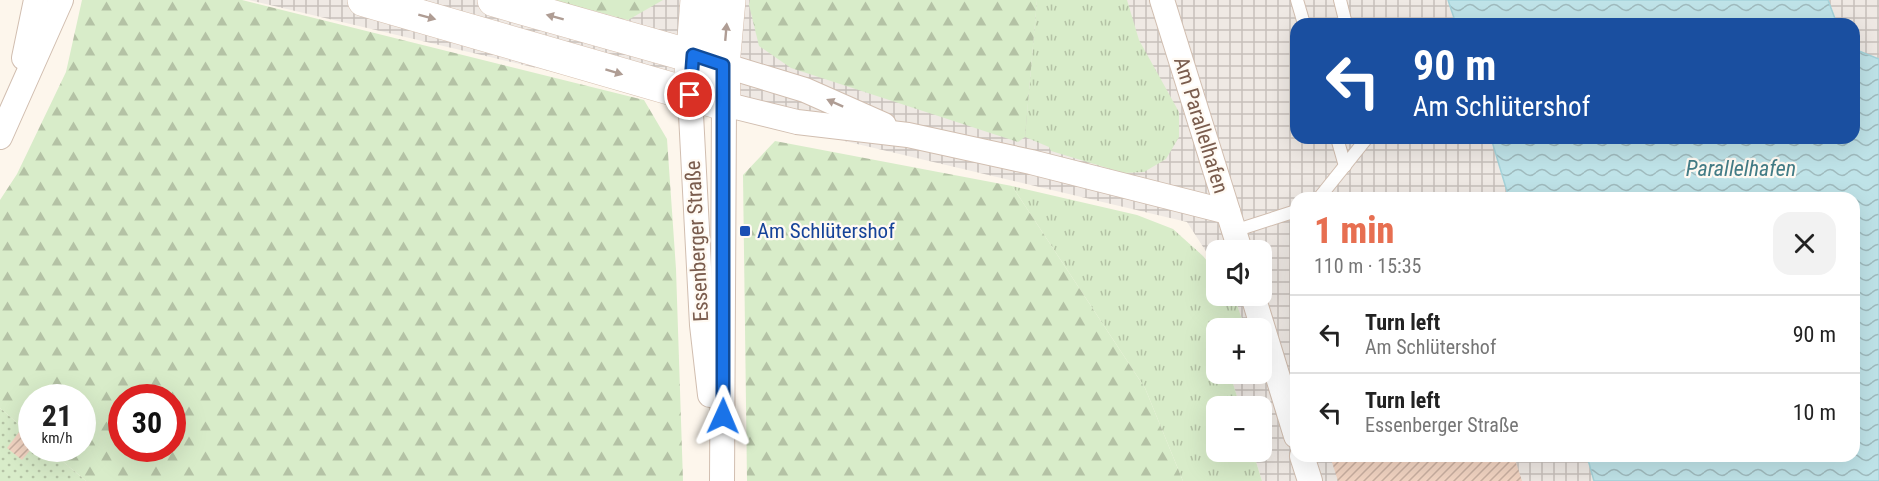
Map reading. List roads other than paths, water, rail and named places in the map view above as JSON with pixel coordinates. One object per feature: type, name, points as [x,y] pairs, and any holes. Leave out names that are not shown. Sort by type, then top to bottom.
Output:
[{"type":"street","points":[[16,99],[36,0]]},
{"type":"street","points":[[0,137],[61,0]]},
{"type":"street","points":[[364,0],[690,95],[797,122],[908,135],[1031,162],[1234,231]]},
{"type":"street","points":[[494,0],[708,60],[805,90],[908,135]]},
{"type":"street","name":"Essenberger Straße","points":[[696,0],[708,60],[724,104],[722,481]]},
{"type":"street","name":"Essenberger Straße","points":[[722,481],[702,325],[690,95],[708,60],[729,0]]},
{"type":"street","name":"Am Parallelhafen","points":[[1162,0],[1234,231]]},
{"type":"street","points":[[1256,306],[1290,416]]},
{"type":"street","points":[[1304,462],[1310,481]]},
{"type":"lane","points":[[1298,0],[1302,18]]},
{"type":"lane","points":[[1340,0],[1344,18]]},
{"type":"lane","points":[[1339,144],[1345,166]]},
{"type":"lane","points":[[1324,192],[1362,144]]},
{"type":"lane","points":[[1234,231],[1290,213]]},
{"type":"water","points":[[1448,0],[1828,0],[1835,18],[1454,18]]},
{"type":"water","name":"Parallelhafen","points":[[1860,51],[1879,59],[1879,481],[1594,481],[1589,462],[1860,462],[1860,192],[1507,192],[1493,144],[1860,144]]},
{"type":"place","name":"Am Schlütershof","points":[[745,231]]}]
